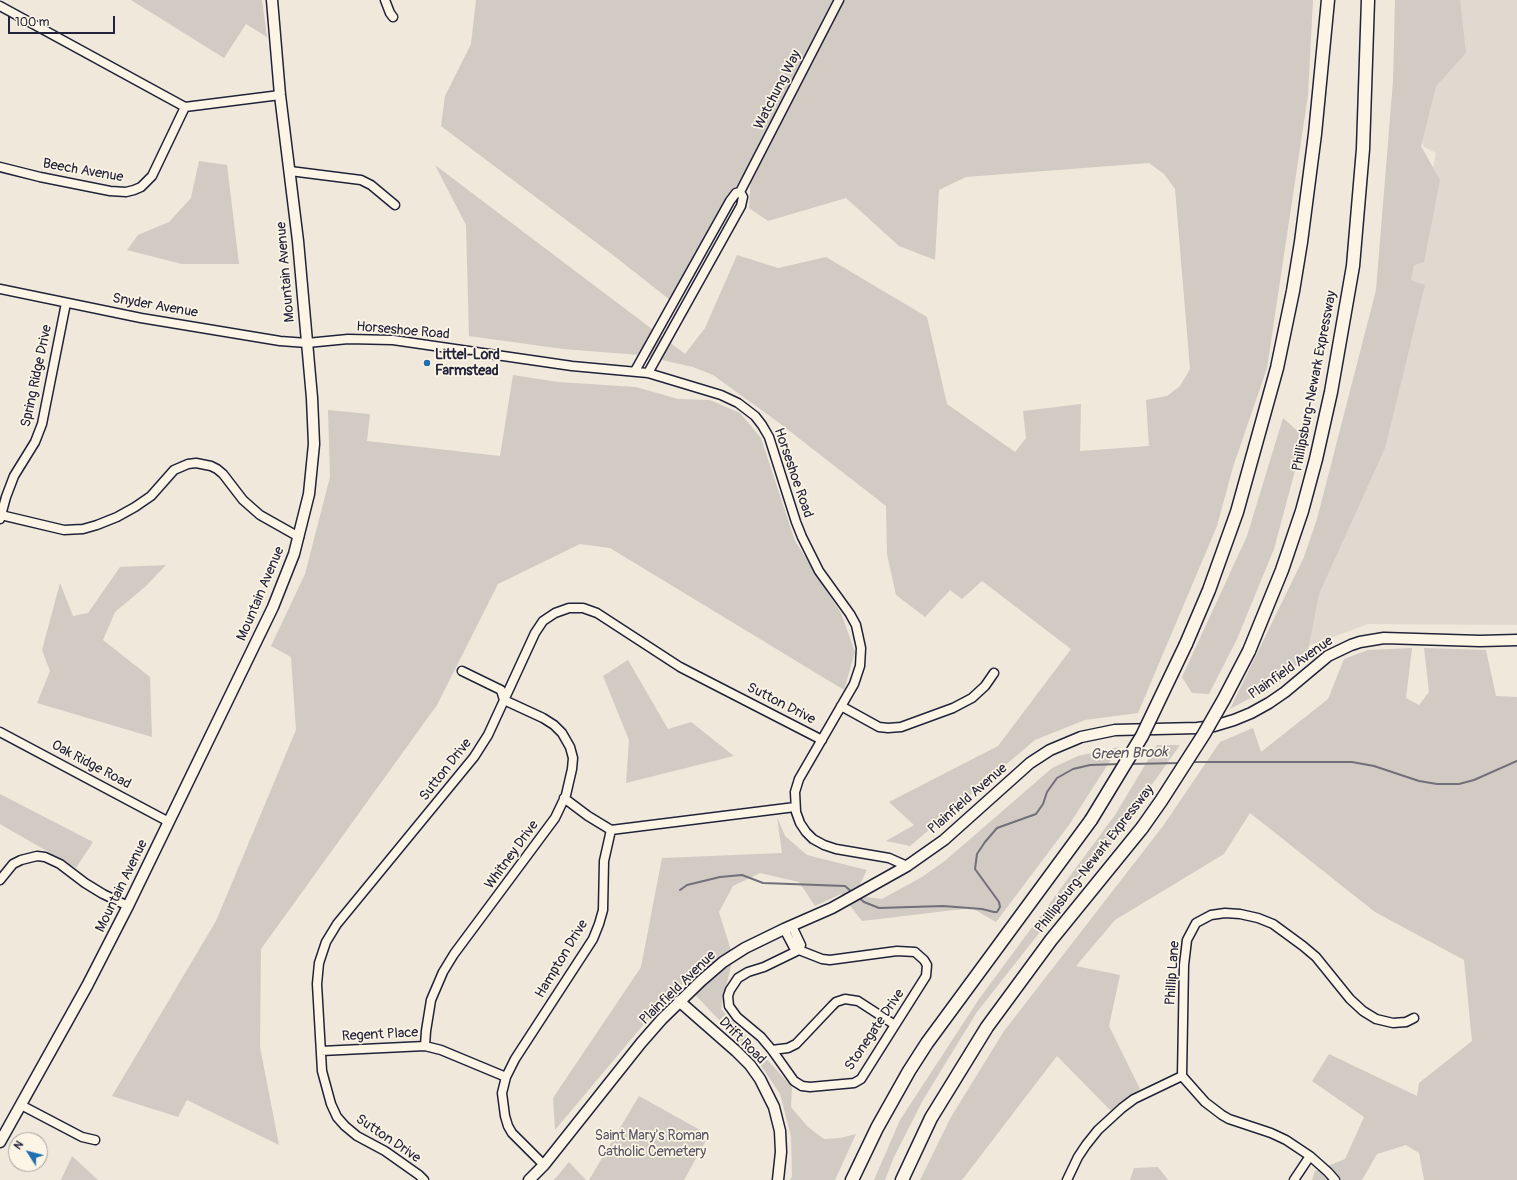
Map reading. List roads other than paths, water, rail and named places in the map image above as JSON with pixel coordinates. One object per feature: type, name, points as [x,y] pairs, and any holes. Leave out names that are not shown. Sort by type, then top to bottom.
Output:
[{"type":"highway","name":"Phillipsburg-Newark Expressway","points":[[852,1180],[891,1103],[927,1043],[1091,820],[1142,736],[1186,644],[1213,578],[1237,512],[1278,368],[1293,291],[1303,228],[1315,134],[1328,0]]},
{"type":"highway","name":"Phillipsburg-Newark Expressway","points":[[902,1180],[931,1118],[987,1027],[1051,940],[1142,828],[1204,734],[1249,651],[1282,570],[1302,510],[1316,459],[1331,392],[1353,266],[1363,149],[1368,0]]},
{"type":"main road","name":"Mountain Avenue","points":[[0,1142],[87,986],[128,906],[273,607],[294,554],[299,537],[309,494],[314,444],[312,398],[290,171],[280,95],[272,0]]},
{"type":"main road","name":"Plainfield Avenue","points":[[529,1180],[544,1165],[641,1043],[679,1001],[723,962],[745,948],[832,908],[869,889],[907,866],[944,840],[1030,763],[1050,750],[1070,741],[1115,730],[1198,728],[1214,726],[1234,720],[1252,713],[1269,703],[1285,692],[1328,656],[1350,645],[1360,642],[1384,638],[1472,641],[1517,640]]},
{"type":"main road","name":"Drift Road","points":[[679,1001],[736,1051],[750,1065],[760,1079],[774,1107],[780,1130],[781,1152],[778,1180]]},
{"type":"street","points":[[385,0],[393,17]]},
{"type":"street","name":"Watchung Way","points":[[635,371],[730,200],[736,193],[740,192],[839,0]]},
{"type":"street","points":[[0,6],[185,107],[280,95]]},
{"type":"street","name":"Beech Avenue","points":[[0,167],[40,178],[110,191],[126,192],[134,190],[147,182],[152,176],[185,107]]},
{"type":"street","points":[[290,171],[361,180],[371,185],[395,205]]},
{"type":"street","name":"Watchung Way","points":[[648,373],[741,206],[743,195],[740,192]]},
{"type":"street","name":"Snyder Avenue","points":[[0,289],[142,318],[280,341],[307,343]]},
{"type":"street","name":"Spring Ridge Drive","points":[[1,517],[6,497],[14,476],[35,442],[42,424],[66,303]]},
{"type":"street","name":"Horseshoe Road","points":[[307,343],[348,339],[392,340],[572,366],[648,373],[721,395],[738,402],[755,416],[769,437],[802,537],[819,571],[850,614],[856,625],[860,639],[861,657],[858,676],[799,779],[795,792],[795,807],[800,823],[813,839],[824,845],[836,849],[889,858],[907,866]]},
{"type":"street","points":[[1,517],[64,530],[83,529],[117,518],[150,496],[174,470],[181,466],[196,463],[211,466],[217,469],[223,474],[243,500],[260,516],[299,537]]},
{"type":"street","name":"Sutton Drive","points":[[424,1180],[385,1151],[357,1136],[344,1126],[337,1117],[331,1104],[322,1071],[316,984],[319,963],[326,942],[337,924],[474,757],[488,735],[540,625],[551,615],[559,611],[573,608],[583,608],[601,615],[680,667],[822,740]]},
{"type":"street","points":[[462,671],[501,690],[504,700]]},
{"type":"street","points":[[841,706],[879,727],[901,727],[953,708],[972,698],[985,686],[994,674]]},
{"type":"street","name":"Whitney Drive","points":[[425,1046],[430,1008],[436,986],[443,972],[454,954],[548,829],[564,798],[569,782],[573,758],[565,737],[550,722],[504,700]]},
{"type":"street","name":"Oak Ridge Road","points":[[0,732],[169,822]]},
{"type":"street","points":[[564,798],[588,816],[611,830],[795,807]]},
{"type":"street","name":"Hampton Drive","points":[[544,1165],[516,1137],[508,1126],[502,1094],[506,1077],[515,1059],[592,939],[599,924],[603,910],[604,861],[611,830]]},
{"type":"street","points":[[0,880],[13,864],[33,857],[45,857],[60,864],[103,894],[128,906]]},
{"type":"street","name":"Phillip Lane","points":[[1182,1076],[1184,965],[1187,940],[1196,923],[1211,914],[1240,914],[1258,918],[1273,924],[1316,957],[1350,999],[1363,1011],[1376,1019],[1393,1023],[1406,1022],[1414,1018]]},
{"type":"street","points":[[788,927],[801,945],[799,950]]},
{"type":"street","name":"Stonegate Drive","points":[[799,950],[822,959],[830,960],[898,951],[915,952],[927,965],[926,976],[861,1079],[854,1083],[810,1087],[802,1086],[791,1079],[772,1050],[761,1037],[737,1017],[729,1006],[728,996],[732,985],[743,975],[770,965],[799,950]]},
{"type":"street","points":[[772,1050],[788,1048],[796,1044],[836,1002],[845,999],[858,1001],[895,1025]]},
{"type":"street","name":"Regent Place","points":[[321,1051],[425,1046],[441,1050],[506,1077]]},
{"type":"street","points":[[1067,1180],[1078,1157],[1086,1145],[1098,1130],[1122,1108],[1134,1099],[1182,1076],[1206,1102],[1222,1115],[1286,1140],[1310,1156],[1335,1180]]},
{"type":"street","points":[[20,1105],[82,1137],[95,1140]]},
{"type":"street","points":[[1294,1180],[1310,1156]]},
{"type":"waterway","name":"Green Brook","points":[[1192,762],[1352,762],[1374,766],[1419,781],[1437,784],[1459,784],[1474,780],[1517,761]]},
{"type":"waterway","name":"Green Brook","points":[[1130,764],[1180,763]]},
{"type":"waterway","name":"Green Brook","points":[[858,897],[864,902],[879,908],[943,906],[982,909],[997,912],[1000,907],[999,902],[975,869],[977,854],[985,842],[997,828],[1036,814],[1043,804],[1047,792],[1057,778],[1073,769],[1090,765],[1120,764]]},
{"type":"waterway","name":"Green Brook","points":[[680,890],[687,885],[720,877],[742,875],[763,883],[845,886],[853,893]]},
{"type":"place","name":"Littel-Lord Farmstead","points":[[427,363]]},
{"type":"park label","name":"Saint Mary's Roman Catholic Cemetery","points":[[652,1144]]}]
